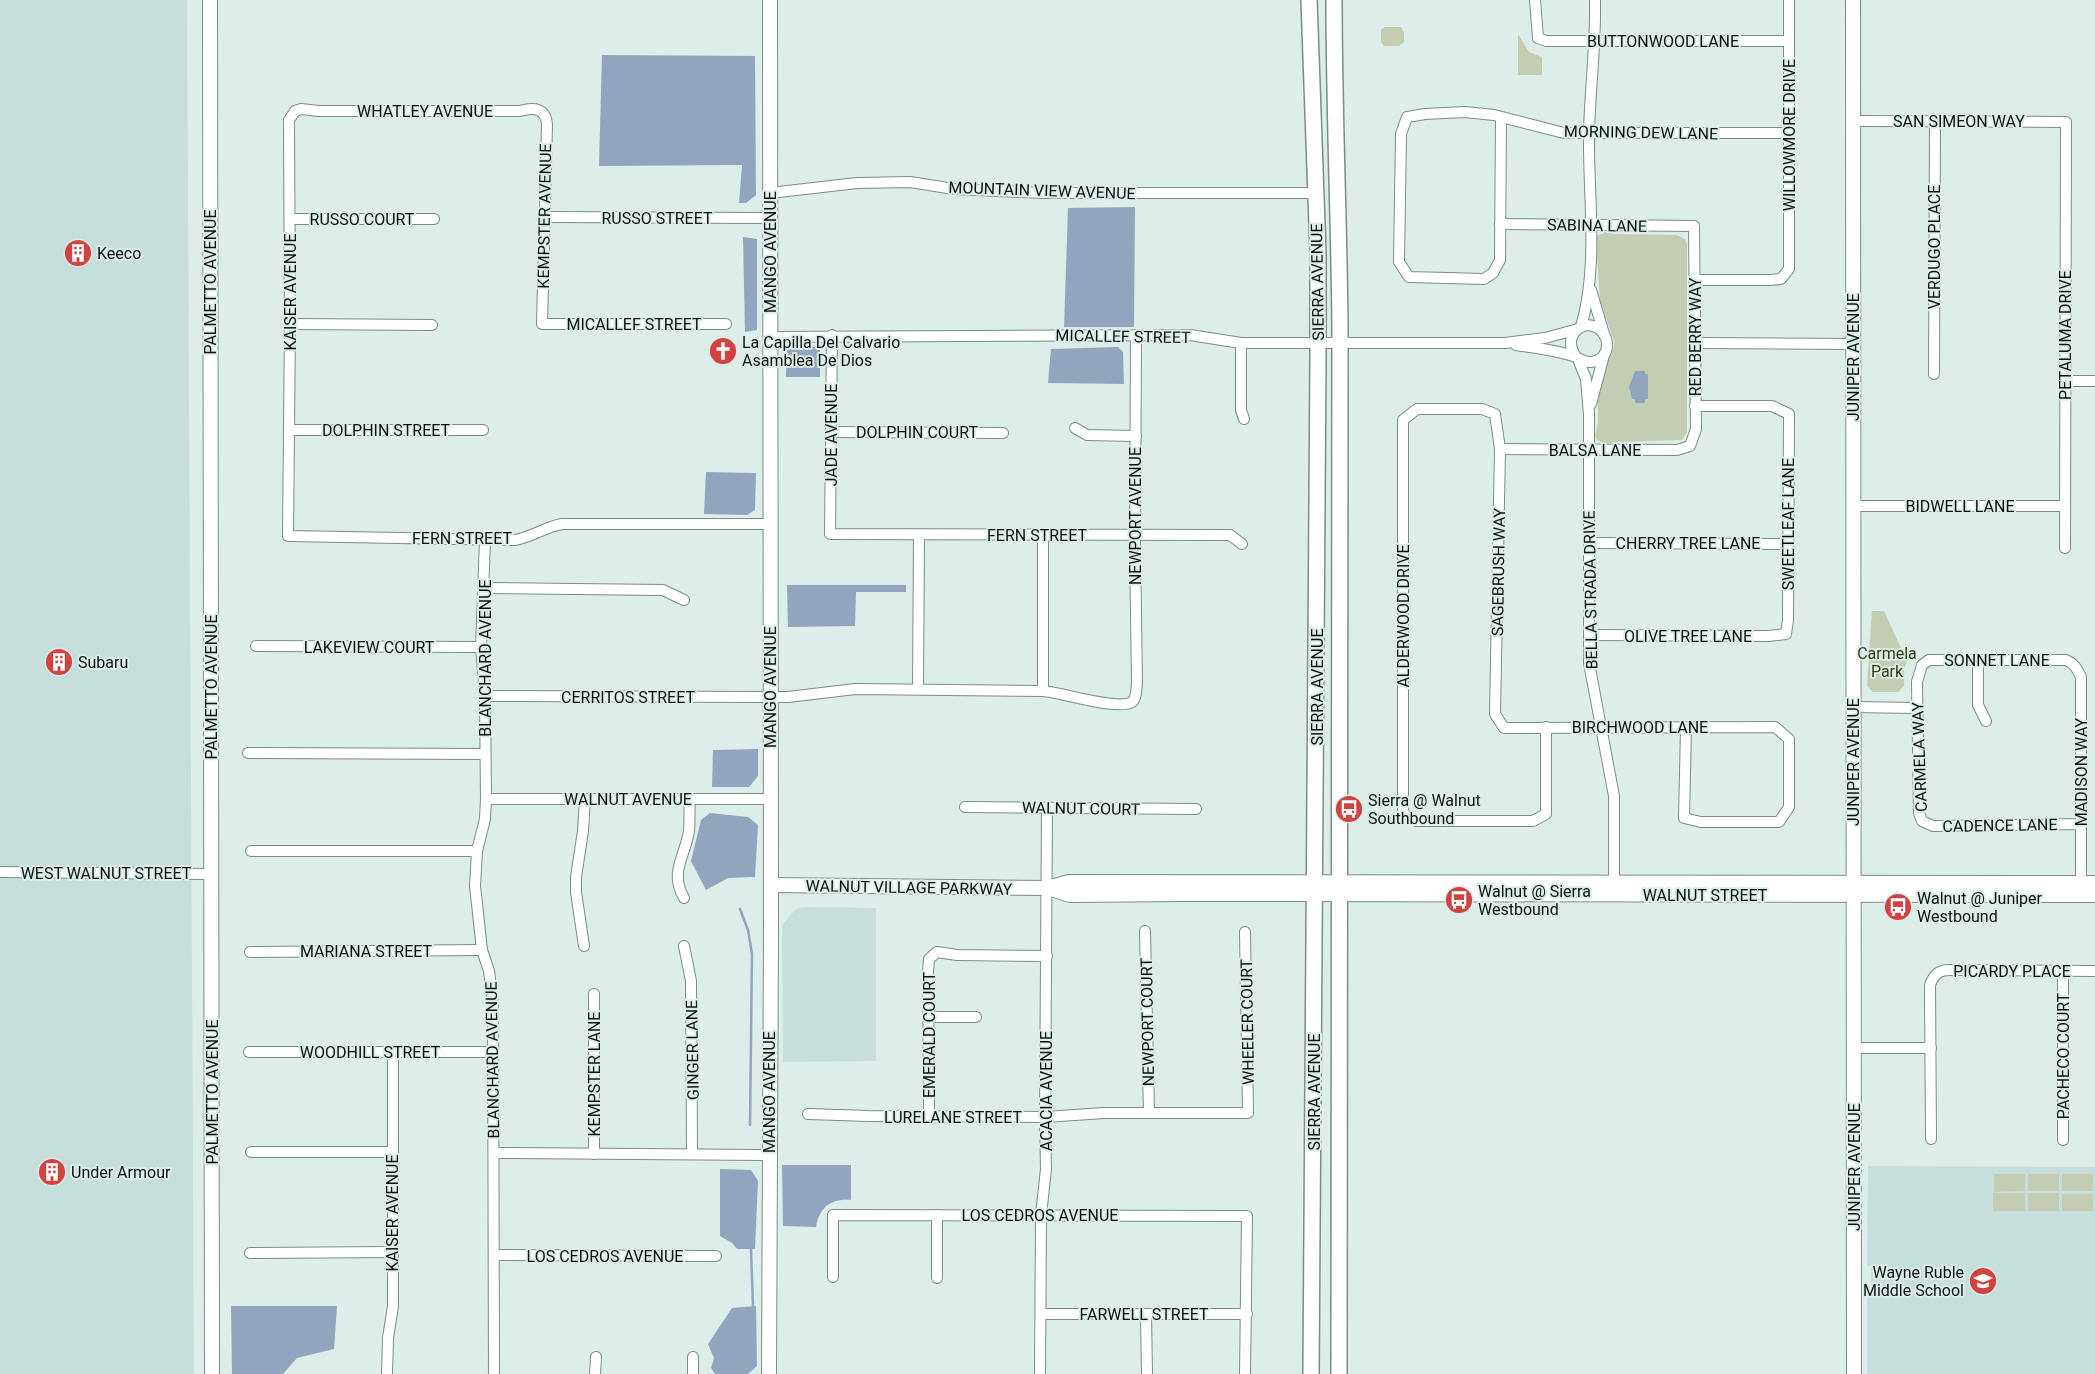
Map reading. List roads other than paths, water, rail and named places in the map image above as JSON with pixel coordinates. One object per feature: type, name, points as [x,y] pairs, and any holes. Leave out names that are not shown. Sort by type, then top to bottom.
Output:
[{"type":"main road","name":"SIERRA AVENUE","points":[[1309,0],[1316,193],[1318,342],[1316,888],[1311,1374]]},
{"type":"main road","name":"SIERRA AVENUE","points":[[1334,0],[1334,121],[1339,232],[1339,1374]]},
{"type":"street","name":"PALMETTO AVENUE","points":[[210,0],[212,1374]]},
{"type":"street","name":"MANGO AVENUE","points":[[769,1374],[771,885],[770,0]]},
{"type":"street","name":"BUTTONWOOD LANE","points":[[1535,0],[1538,38],[1546,41],[1788,40]]},
{"type":"street","points":[[1590,284],[1607,346],[1606,352],[1602,357],[1592,362],[1586,362],[1577,358],[1572,352],[1570,341],[1579,328],[1590,284],[1589,132],[1596,40],[1596,0]]},
{"type":"street","name":"WILLOWMORE DRIVE","points":[[1694,280],[1780,279],[1789,269],[1789,0]]},
{"type":"street","name":"JUNIPER AVENUE","points":[[1853,0],[1854,506],[1852,890],[1854,1374]]},
{"type":"street","name":"WHATLEY AVENUE","points":[[308,110],[520,111],[536,108],[541,110]]},
{"type":"street","name":"KAISER AVENUE","points":[[289,488],[289,120],[295,111],[301,109],[308,110]]},
{"type":"street","name":"KEMPSTER AVENUE","points":[[541,110],[546,119],[542,324]]},
{"type":"street","name":"MORNING DEW LANE","points":[[1500,224],[1500,260],[1494,273],[1484,279],[1409,277],[1399,262],[1401,134],[1407,117],[1424,114],[1465,112],[1501,117],[1564,133],[1788,133]]},
{"type":"street","points":[[1500,224],[1501,117]]},
{"type":"street","name":"VERDUGO PLACE","points":[[1934,374],[1935,120]]},
{"type":"street","name":"SAN SIMEON WAY","points":[[1853,121],[2066,122]]},
{"type":"street","name":"PETALUMA DRIVE","points":[[2066,122],[2066,548]]},
{"type":"street","name":"MOUNTAIN VIEW AVENUE","points":[[770,193],[857,182],[910,182],[954,188],[1043,193],[1316,193]]},
{"type":"street","name":"RUSSO STREET","points":[[544,217],[770,218]]},
{"type":"street","name":"RUSSO COURT","points":[[290,219],[434,219]]},
{"type":"street","name":"SABINA LANE","points":[[1500,224],[1694,226]]},
{"type":"street","name":"RED BERRY WAY","points":[[1690,446],[1696,429],[1694,226]]},
{"type":"street","points":[[290,324],[432,325]]},
{"type":"street","name":"MICALLEF STREET","points":[[542,324],[726,324]]},
{"type":"street","points":[[1579,328],[1596,327],[1604,334]]},
{"type":"street","name":"MICALLEF STREET","points":[[770,336],[1190,335],[1241,343],[1505,343],[1545,338],[1579,328]]},
{"type":"street","name":"JADE AVENUE","points":[[830,534],[832,335]]},
{"type":"street","name":"NEWPORT AVENUE","points":[[1043,691],[1096,702],[1125,704],[1132,702],[1135,697],[1137,684],[1135,536],[1136,335]]},
{"type":"street","points":[[1241,343],[1241,410],[1244,419]]},
{"type":"street","name":"MICALLEF STREET","points":[[1505,343],[1551,350],[1577,358]]},
{"type":"street","points":[[1694,343],[1853,344]]},
{"type":"street","name":"BELLA STRADA DRIVE","points":[[1589,414],[1597,378],[1606,352]]},
{"type":"street","name":"BELLA STRADA DRIVE","points":[[1577,358],[1586,379],[1589,414],[1589,663],[1614,796],[1614,883]]},
{"type":"street","points":[[2065,382],[2095,381]]},
{"type":"street","name":"SWEETLEAF LANE","points":[[1696,406],[1772,406],[1789,414],[1788,620],[1786,634]]},
{"type":"street","name":"SAGEBRUSH WAY","points":[[1403,420],[1417,409],[1482,409],[1496,414],[1500,449],[1496,714],[1504,728]]},
{"type":"street","name":"ALDERWOOD DRIVE","points":[[1403,420],[1404,813],[1416,820],[1426,821],[1533,821],[1546,814],[1546,727]]},
{"type":"street","points":[[1075,428],[1087,435],[1136,436]]},
{"type":"street","name":"DOLPHIN STREET","points":[[289,430],[483,430]]},
{"type":"street","name":"DOLPHIN COURT","points":[[830,432],[1003,432]]},
{"type":"street","name":"BALSA LANE","points":[[1500,449],[1676,450],[1690,446]]},
{"type":"street","name":"FERN STREET","points":[[289,488],[288,536],[485,540],[522,538],[551,526],[562,524],[771,524]]},
{"type":"street","name":"BIDWELL LANE","points":[[1854,506],[2065,506]]},
{"type":"street","name":"FERN STREET","points":[[830,534],[1230,535],[1242,544]]},
{"type":"street","points":[[918,689],[919,535]]},
{"type":"street","points":[[1043,535],[1043,691]]},
{"type":"street","name":"BLANCHARD AVENUE","points":[[485,540],[482,647],[485,696],[484,754],[486,799],[485,820],[477,851],[475,886],[482,950],[492,988],[494,1374]]},
{"type":"street","name":"CHERRY TREE LANE","points":[[1589,543],[1788,544]]},
{"type":"street","points":[[485,588],[663,590],[684,600]]},
{"type":"street","name":"OLIVE TREE LANE","points":[[1589,635],[1768,636],[1786,634]]},
{"type":"street","name":"LAKEVIEW COURT","points":[[256,646],[482,647]]},
{"type":"street","name":"SONNET LANE","points":[[1922,665],[1929,660],[2066,660],[2072,663]]},
{"type":"street","points":[[1978,661],[1978,705],[1986,721]]},
{"type":"street","name":"MADISON WAY","points":[[2072,663],[2081,677],[2081,824],[2088,883]]},
{"type":"street","name":"CARMELA WAY","points":[[1922,665],[1917,682],[1919,814],[1922,821]]},
{"type":"street","name":"CERRITOS STREET","points":[[485,696],[770,697],[803,696],[855,689],[1043,691]]},
{"type":"street","points":[[1853,707],[1918,708]]},
{"type":"street","name":"BIRCHWOOD LANE","points":[[1504,728],[1776,727],[1789,739],[1789,807],[1779,822],[1702,822],[1684,818],[1686,728]]},
{"type":"street","points":[[248,753],[484,754]]},
{"type":"street","name":"WALNUT AVENUE","points":[[486,799],[770,799]]},
{"type":"street","points":[[584,946],[576,892],[576,877],[583,831],[585,799]]},
{"type":"street","points":[[684,898],[678,888],[677,874],[689,832],[690,799]]},
{"type":"street","name":"WALNUT COURT","points":[[965,807],[1196,809]]},
{"type":"street","name":"ACACIA AVENUE","points":[[1040,1374],[1041,1215],[1046,1169],[1047,808]]},
{"type":"street","name":"CADENCE LANE","points":[[1922,821],[1933,826],[2081,824]]},
{"type":"street","points":[[251,851],[477,851]]},
{"type":"street","name":"WEST WALNUT STREET","points":[[0,872],[211,874]]},
{"type":"street","name":"WALNUT VILLAGE PARKWAY","points":[[771,885],[1047,888],[1069,882],[1316,888]]},
{"type":"street","name":"WALNUT STREET","points":[[1338,888],[1614,883],[2095,895]]},
{"type":"street","name":"WALNUT STREET","points":[[1316,888],[1852,890],[2088,883]]},
{"type":"street","name":"NEWPORT COURT","points":[[1146,931],[1149,1113]]},
{"type":"street","name":"WHEELER COURT","points":[[1245,932],[1248,1113]]},
{"type":"street","name":"GINGER LANE","points":[[684,946],[691,981],[692,1154]]},
{"type":"street","name":"MARIANA STREET","points":[[250,952],[482,950]]},
{"type":"street","name":"EMERALD COURT","points":[[929,1116],[929,959],[937,952],[957,955],[1047,956]]},
{"type":"street","name":"PICARDY PLACE","points":[[1931,1048],[1930,984],[1932,978],[1937,973],[1944,970],[2095,971]]},
{"type":"street","name":"PACHECO COURT","points":[[2063,971],[2063,1140]]},
{"type":"street","name":"KEMPSTER LANE","points":[[594,994],[594,1154]]},
{"type":"street","points":[[930,1016],[976,1017]]},
{"type":"street","points":[[1853,1048],[1931,1048],[1932,1139]]},
{"type":"street","name":"WOODHILL STREET","points":[[249,1052],[492,1052]]},
{"type":"street","name":"KAISER AVENUE","points":[[387,1374],[388,1338],[393,1306],[393,1052]]},
{"type":"street","name":"LURELANE STREET","points":[[808,1114],[1045,1117],[1104,1113],[1248,1113]]},
{"type":"street","points":[[251,1152],[392,1152]]},
{"type":"street","points":[[494,1154],[769,1154]]},
{"type":"street","name":"LOS CEDROS AVENUE","points":[[833,1277],[833,1215],[1248,1216],[1247,1314]]},
{"type":"street","points":[[937,1215],[937,1278]]},
{"type":"street","points":[[250,1253],[393,1252]]},
{"type":"street","name":"LOS CEDROS AVENUE","points":[[494,1256],[716,1256]]},
{"type":"street","name":"FARWELL STREET","points":[[1041,1314],[1247,1314]]},
{"type":"street","points":[[1146,1314],[1147,1374]]},
{"type":"street","points":[[1245,1374],[1247,1314]]},
{"type":"street","points":[[595,1374],[596,1357]]},
{"type":"street","points":[[693,1357],[693,1374]]},
{"type":"waterway","points":[[740,909],[748,930],[752,954],[750,1125]]},
{"type":"waterway","points":[[751,1249],[753,1306]]},
{"type":"place","name":"Keeco","points":[[78,253]]},
{"type":"place","name":"La Capilla Del Calvario Asamblea De Dios","points":[[723,351]]},
{"type":"place","name":"Subaru","points":[[59,662]]},
{"type":"place","name":"Sierra @ Walnut Southbound","points":[[1349,809]]},
{"type":"place","name":"Walnut @ Sierra Westbound","points":[[1459,900]]},
{"type":"place","name":"Walnut @ Juniper Westbound","points":[[1898,907]]},
{"type":"place","name":"Under Armour","points":[[52,1172]]},
{"type":"place","name":"Wayne Ruble Middle School","points":[[1983,1281]]},
{"type":"park label","name":"Carmela Park","points":[[1887,662]]}]
